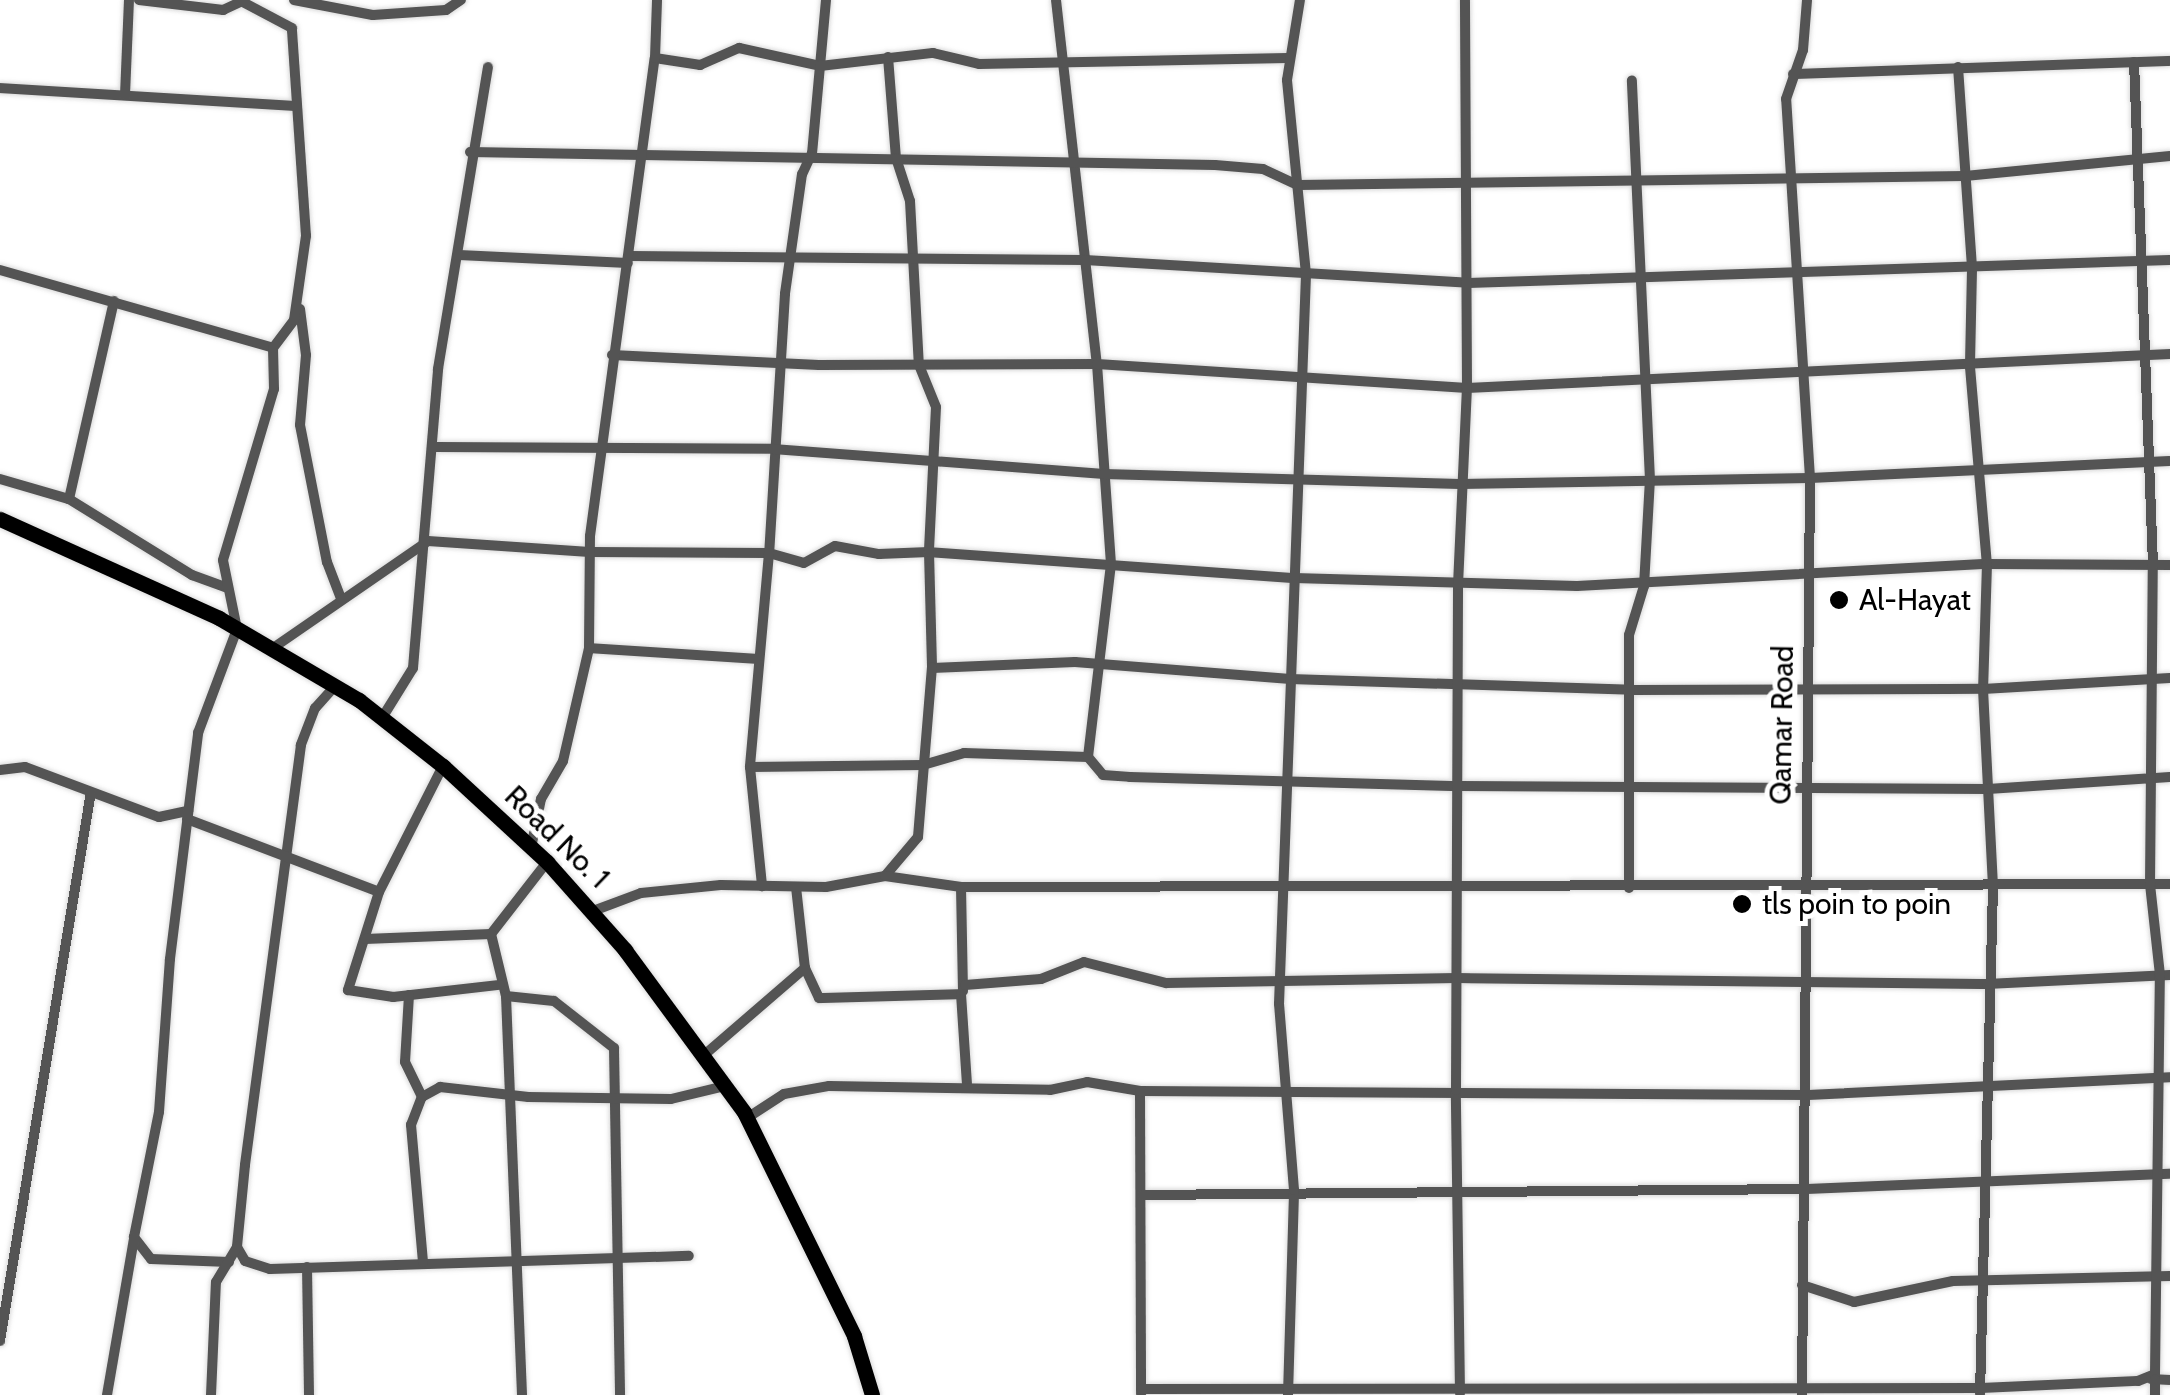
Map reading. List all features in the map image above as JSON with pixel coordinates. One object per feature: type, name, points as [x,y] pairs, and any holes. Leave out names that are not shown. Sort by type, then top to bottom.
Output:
[{"type":"highway","name":"Road No. 1","points":[[0,520],[237,629],[334,686],[443,766],[547,862],[593,911],[747,1118],[854,1336],[872,1395]]},
{"type":"street","points":[[124,95],[129,0]]},
{"type":"street","points":[[139,0],[224,10],[239,1],[292,28]]},
{"type":"street","points":[[107,1395],[159,1112],[198,733],[237,629],[223,560],[274,389],[273,348],[294,320],[306,226],[294,106],[294,0],[373,15],[446,10],[461,0]]},
{"type":"street","points":[[532,848],[542,799],[563,761],[590,648],[590,552],[612,355],[629,260],[655,58],[657,0]]},
{"type":"street","points":[[762,886],[750,767],[782,361],[802,174],[812,153],[826,0]]},
{"type":"street","points":[[1056,0],[1096,364],[1111,564],[1088,757]]},
{"type":"street","points":[[1288,1390],[1294,1190],[1290,1088],[1280,1053],[1284,984],[1282,887],[1306,274],[1288,58],[1300,0]]},
{"type":"street","points":[[1460,1392],[1456,1090],[1458,585],[1460,484],[1468,388],[1466,0]]},
{"type":"street","name":"Qamar Road","points":[[1802,1391],[1808,1094],[1810,478],[1796,178],[1786,99],[1800,60],[1807,0]]},
{"type":"street","points":[[655,58],[700,65],[748,48],[820,66],[933,53],[979,64],[1060,59],[1288,58]]},
{"type":"street","points":[[885,876],[918,837],[932,668],[930,552],[936,406],[919,365],[910,201],[896,158],[888,56]]},
{"type":"street","points":[[1793,74],[2170,61]]},
{"type":"street","points":[[2134,62],[2153,565],[2149,677],[2155,777],[2150,884],[2165,975],[2156,1077],[2155,1395]]},
{"type":"street","points":[[382,718],[412,668],[413,610],[428,541],[438,369],[459,255],[470,152],[488,67]]},
{"type":"street","points":[[1958,67],[1972,270],[1970,367],[1982,469],[1987,564],[1983,689],[1993,887],[1979,1283],[1981,1392]]},
{"type":"street","points":[[1630,888],[1630,623],[1644,586],[1650,480],[1632,80]]},
{"type":"street","points":[[0,88],[294,106]]},
{"type":"street","points":[[470,152],[812,153],[1247,166],[1298,186],[1636,184],[1966,176],[2136,156],[2170,156]]},
{"type":"street","points":[[459,255],[629,260],[1084,260],[1468,283],[1799,276],[2170,260]]},
{"type":"street","points":[[0,270],[273,348]]},
{"type":"street","points":[[298,288],[306,354],[300,426],[327,562],[341,599]]},
{"type":"street","points":[[69,499],[114,301]]},
{"type":"street","points":[[612,355],[919,365],[1096,364],[1468,388],[1806,376],[2170,354]]},
{"type":"street","points":[[436,447],[774,449],[1104,474],[1460,484],[1810,478],[2170,461]]},
{"type":"street","points":[[0,479],[69,499],[192,575],[228,588]]},
{"type":"street","points":[[273,648],[428,541],[590,552],[769,552],[804,563],[835,546],[879,554],[930,552],[1294,578],[1458,585],[1644,586],[1987,564],[2170,565]]},
{"type":"street","points":[[590,648],[758,660]]},
{"type":"street","points":[[932,668],[1099,664],[1290,679],[1632,690],[1983,689],[2170,678]]},
{"type":"street","points":[[211,1395],[216,1282],[237,1247],[290,862],[301,745],[315,708],[334,686]]},
{"type":"street","points":[[750,767],[923,766],[964,753],[1088,757],[1103,774],[1632,788],[1988,790],[2170,776]]},
{"type":"street","points":[[0,770],[18,766],[159,816],[188,815],[290,862],[379,892]]},
{"type":"street","points":[[443,766],[379,892],[348,990],[409,995],[499,986]]},
{"type":"street","points":[[0,1341],[91,792]]},
{"type":"street","points":[[522,1395],[505,1094],[506,996],[499,986],[491,934],[547,862]]},
{"type":"street","points":[[593,911],[641,893],[796,887],[885,876],[961,887],[1806,890],[2170,884]]},
{"type":"street","points":[[796,887],[805,968],[819,998],[832,1001],[963,990],[1041,978],[1084,962],[1166,983],[1284,984],[1457,978],[1808,985],[1987,984],[2165,975]]},
{"type":"street","points":[[961,887],[967,1084]]},
{"type":"street","points":[[365,940],[491,934]]},
{"type":"street","points":[[703,1056],[805,968]]},
{"type":"street","points":[[409,995],[404,1062],[422,1097]]},
{"type":"street","points":[[506,996],[554,1001],[574,1023],[607,1037],[615,1066],[612,1097],[620,1258],[620,1395]]},
{"type":"street","points":[[747,1118],[784,1094],[829,1086],[967,1084],[1050,1090],[1087,1082],[1140,1091],[1290,1088],[1808,1094],[1986,1089],[2170,1077]]},
{"type":"street","points":[[423,1262],[411,1125],[422,1097],[440,1087],[505,1094],[671,1099],[725,1086]]},
{"type":"street","points":[[1140,1091],[1141,1392],[1981,1392],[2170,1380]]},
{"type":"street","points":[[1142,1195],[1294,1190],[1460,1193],[1806,1189],[2170,1174]]},
{"type":"street","points":[[134,1238],[151,1259],[229,1262]]},
{"type":"street","points":[[237,1247],[255,1267],[688,1256]]},
{"type":"street","points":[[307,1267],[309,1395]]},
{"type":"street","points":[[1802,1285],[1854,1302],[1928,1284],[2170,1276]]},
{"type":"place","name":"Al-Hayat","points":[[1839,600]]},
{"type":"place","name":"tls poin to poin","points":[[1742,904]]}]
